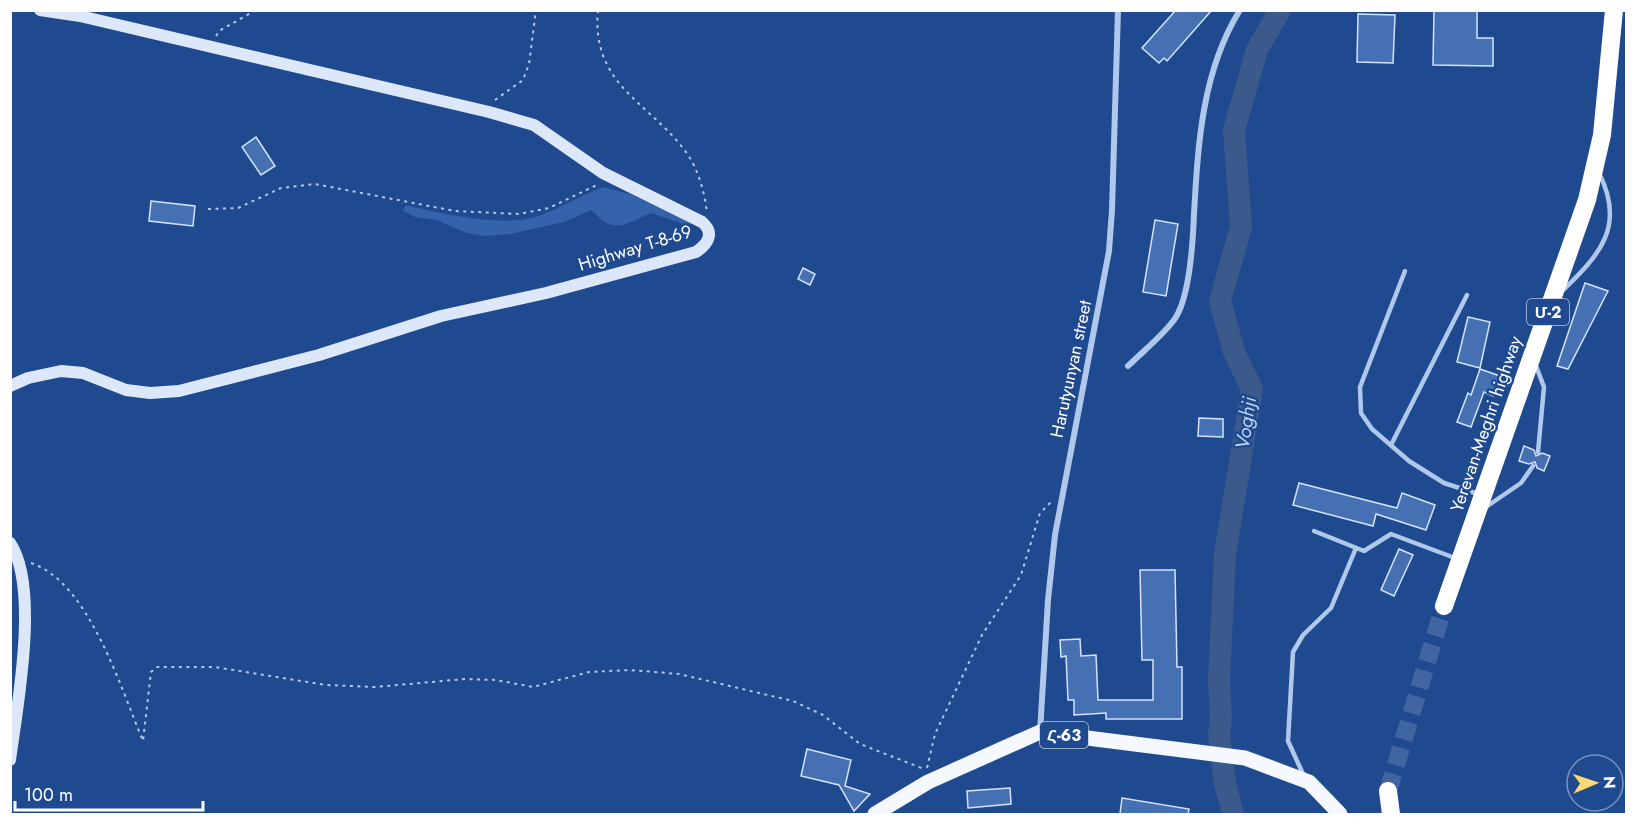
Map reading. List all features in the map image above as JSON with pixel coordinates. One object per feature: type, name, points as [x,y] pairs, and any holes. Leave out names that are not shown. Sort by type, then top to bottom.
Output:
[{"type":"highway","name":"Yerevan-Meghri highway","points":[[1444,606],[1587,200],[1602,135],[1614,10]]},
{"type":"highway","points":[[1388,791],[1391,814]]},
{"type":"main road","name":"Հ-63","points":[[875,814],[928,782],[1028,735],[1040,732],[1245,758],[1309,782],[1340,814]]},
{"type":"street","name":"Highway T-8-69","points":[[10,386],[28,378],[62,371],[83,373],[126,390],[150,393],[210,384],[358,344],[441,316],[546,293],[696,252],[705,246],[710,235],[708,227],[702,222],[613,178],[534,125],[480,110],[80,16],[40,10]]},
{"type":"street","name":"Harutyunyan street","points":[[1040,732],[1048,600],[1062,490],[1109,251],[1113,210],[1118,10]]},
{"type":"street","points":[[1128,366],[1176,317],[1181,303],[1192,255],[1199,130],[1220,48],[1240,10]]},
{"type":"street","points":[[10,543],[20,560],[25,636],[10,760]]},
{"type":"lane","points":[[1552,300],[1583,272],[1605,238],[1612,217],[1611,200],[1596,165]]},
{"type":"lane","points":[[1405,271],[1360,387],[1361,413],[1372,429],[1409,461],[1480,504],[1521,483],[1533,466]]},
{"type":"lane","points":[[1391,445],[1467,295]]},
{"type":"lane","points":[[1532,358],[1544,387],[1538,452]]},
{"type":"lane","points":[[1314,531],[1368,551],[1391,534],[1461,560]]},
{"type":"lane","points":[[1309,782],[1299,769],[1288,741],[1293,652],[1303,635],[1331,608],[1356,548]]},
{"type":"path","points":[[208,46],[219,31],[256,10]]},
{"type":"path","points":[[480,110],[523,80],[529,64],[537,10]]},
{"type":"path","points":[[598,10],[600,45],[606,64],[620,86],[684,149],[704,186],[707,212],[702,222]]},
{"type":"path","points":[[207,209],[238,208],[281,188],[315,184],[455,211],[519,214],[549,208],[613,178]]},
{"type":"path","points":[[20,560],[54,574],[87,615],[105,648],[143,741],[151,672],[157,667],[214,667],[326,685],[375,687],[465,679],[496,680],[533,687],[589,672],[630,670],[679,674],[793,701],[823,715],[860,744],[927,770],[935,734],[982,634],[1021,575],[1040,513],[1062,490]]},
{"type":"shaded area","points":[[603,187],[630,194],[691,223],[689,226],[651,213],[627,224],[614,226],[602,220],[591,210],[564,222],[510,234],[486,236],[467,233],[436,220],[415,217],[403,211],[405,206],[409,206],[473,218],[522,220],[545,214]]},
{"type":"building","points":[[1176,10],[1212,10],[1167,61],[1164,58],[1159,63],[1142,48]]},
{"type":"building","points":[[1434,10],[1477,10],[1477,38],[1493,38],[1493,66],[1433,65]]},
{"type":"building","points":[[1358,14],[1395,15],[1393,63],[1357,62]]},
{"type":"building","points":[[256,137],[275,166],[261,175],[242,147]]},
{"type":"building","points":[[151,201],[195,206],[193,226],[149,221]]},
{"type":"building","points":[[1155,220],[1178,224],[1166,296],[1143,292]]},
{"type":"building","points":[[803,268],[815,274],[810,285],[798,279]]},
{"type":"building","points":[[1585,283],[1608,291],[1568,369],[1557,366]]},
{"type":"building","points":[[1468,317],[1490,322],[1480,368],[1457,362]]},
{"type":"building","points":[[1480,369],[1500,376],[1493,396],[1484,392],[1471,427],[1457,422],[1468,393],[1471,395]]},
{"type":"building","points":[[1199,418],[1223,419],[1223,437],[1198,436]]},
{"type":"building","points":[[1524,446],[1534,450],[1536,456],[1542,453],[1550,456],[1544,471],[1537,468],[1535,462],[1529,464],[1519,461]]},
{"type":"building","points":[[1299,483],[1397,508],[1402,493],[1435,505],[1426,530],[1376,514],[1373,526],[1293,505]]},
{"type":"building","points":[[1399,549],[1413,555],[1394,596],[1381,590]]},
{"type":"building","points":[[1140,570],[1175,570],[1177,667],[1182,667],[1182,719],[1106,719],[1106,713],[1074,715],[1074,700],[1068,700],[1066,656],[1061,657],[1060,640],[1080,639],[1081,656],[1096,655],[1098,700],[1153,700],[1153,660],[1142,660]]},
{"type":"building","points":[[807,749],[851,760],[845,786],[870,794],[854,811],[839,785],[801,776]]},
{"type":"building","points":[[1010,788],[1011,804],[968,808],[967,791]]},
{"type":"building","points":[[1122,798],[1189,809],[1188,814],[1120,814]]},
{"type":"waterway","name":"Voghji","points":[[1233,814],[1225,783],[1219,735],[1221,718],[1219,680],[1225,554],[1252,389],[1234,352],[1220,301],[1241,227],[1234,130],[1257,50],[1280,10]]},
{"type":"tunnel","points":[[1388,791],[1444,606]]}]
